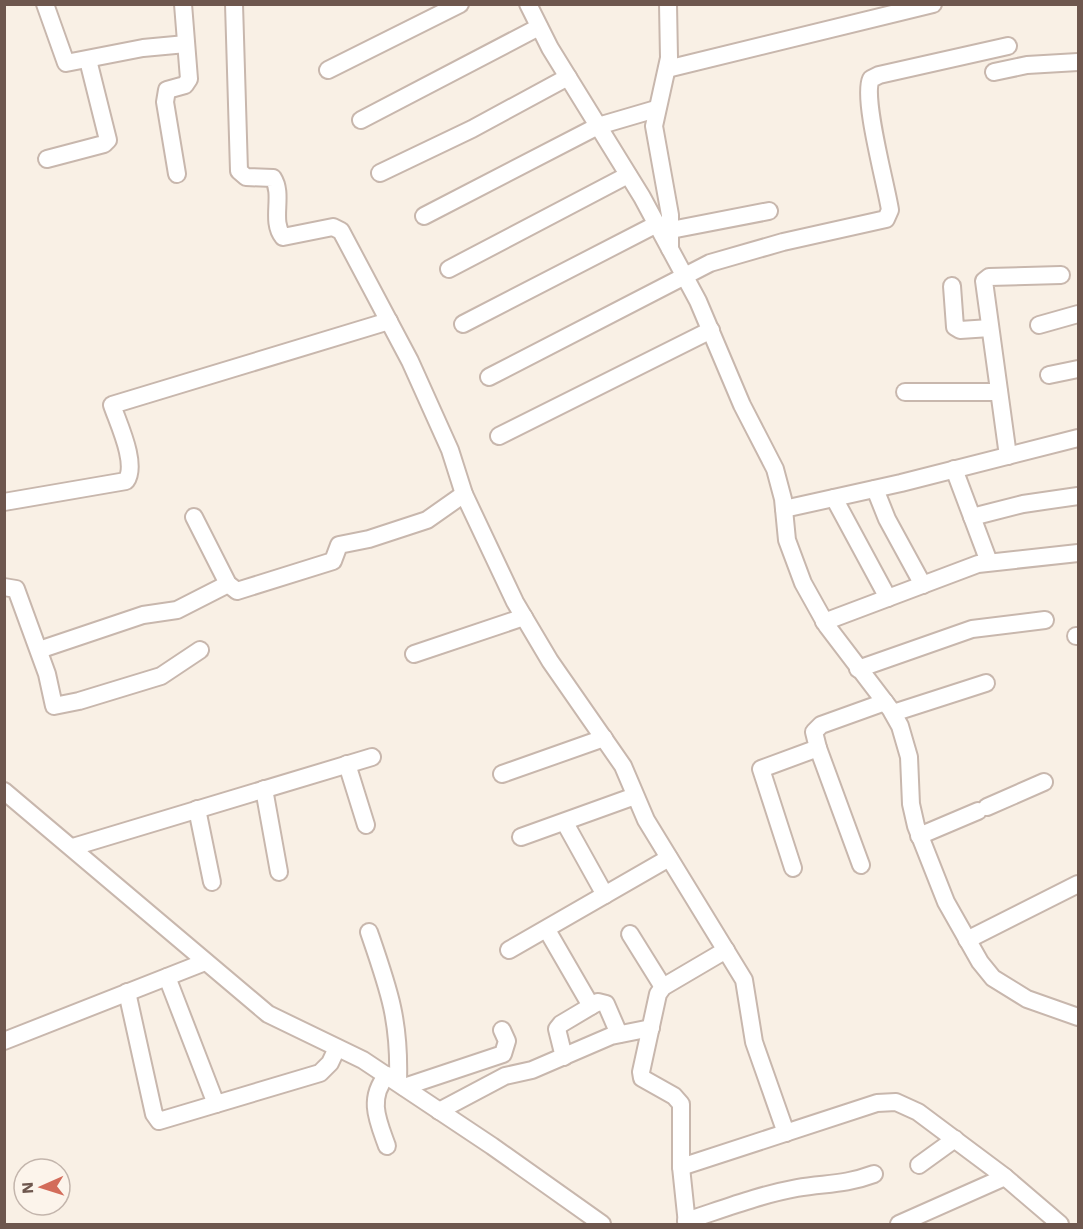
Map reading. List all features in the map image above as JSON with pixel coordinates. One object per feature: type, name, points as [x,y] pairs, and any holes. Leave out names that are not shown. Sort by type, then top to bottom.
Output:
[{"type":"street","points":[[45,4],[66,63],[143,48],[186,44]]},
{"type":"street","points":[[177,174],[165,102],[167,90],[188,83],[183,4]]},
{"type":"street","points":[[234,4],[239,171],[246,177],[273,178],[277,189],[278,226],[283,237],[337,227],[389,321],[450,450],[464,494],[524,617],[623,766],[635,796],[669,858],[744,980],[754,1042],[786,1133]]},
{"type":"street","points":[[327,70],[460,4]]},
{"type":"street","points":[[528,4],[568,77],[628,175],[664,227]]},
{"type":"street","points":[[668,4],[667,69],[656,109],[654,126],[664,227],[670,249],[711,330],[742,405],[775,469],[784,509],[787,540],[793,560],[824,622],[889,707],[908,750],[911,804],[919,836],[932,872],[967,940],[993,978],[1007,988],[1027,999],[1078,1017]]},
{"type":"street","points":[[667,69],[933,4]]},
{"type":"street","points":[[361,120],[539,27]]},
{"type":"street","points":[[489,377],[710,263],[745,252],[886,219],[890,210],[875,134],[869,87],[871,79],[879,75],[1008,46]]},
{"type":"street","points":[[47,159],[104,144],[108,140],[88,60]]},
{"type":"street","points":[[994,72],[1027,65],[1078,62]]},
{"type":"street","points":[[380,173],[472,129],[568,77]]},
{"type":"street","points":[[424,216],[598,126],[656,109]]},
{"type":"street","points":[[449,269],[628,175]]},
{"type":"street","points":[[463,324],[664,227],[769,211]]},
{"type":"street","points":[[1008,456],[984,285],[986,279],[1061,275]]},
{"type":"street","points":[[952,286],[954,327],[960,330],[990,328]]},
{"type":"street","points":[[1039,325],[1078,314]]},
{"type":"street","points":[[4,502],[126,480],[130,475],[130,461],[112,405],[389,321]]},
{"type":"street","points":[[499,436],[711,330]]},
{"type":"street","points":[[1049,375],[1078,369]]},
{"type":"street","points":[[905,392],[999,392]]},
{"type":"street","points":[[784,509],[954,470],[1078,438]]},
{"type":"street","points":[[954,470],[989,562]]},
{"type":"street","points":[[875,489],[887,519],[923,585]]},
{"type":"street","points":[[194,517],[232,590],[246,590],[333,561],[339,544],[369,539],[426,520],[464,494]]},
{"type":"street","points":[[972,517],[1023,504],[1078,496]]},
{"type":"street","points":[[834,498],[888,598]]},
{"type":"street","points":[[824,622],[989,562],[1078,553]]},
{"type":"street","points":[[39,650],[143,615],[177,610],[228,584]]},
{"type":"street","points":[[4,587],[16,590],[47,674],[52,703],[57,706],[161,676],[200,650]]},
{"type":"street","points":[[414,654],[524,617]]},
{"type":"street","points":[[858,669],[972,629],[1046,620]]},
{"type":"street","points":[[861,865],[814,732],[821,725],[986,683]]},
{"type":"street","points":[[502,774],[604,738]]},
{"type":"street","points":[[794,868],[761,769],[818,748]]},
{"type":"street","points":[[73,847],[372,757]]},
{"type":"street","points":[[347,764],[366,825]]},
{"type":"street","points":[[919,836],[1044,782]]},
{"type":"street","points":[[264,789],[279,872]]},
{"type":"street","points":[[4,791],[268,1014],[337,1048],[396,1081],[602,1224]]},
{"type":"street","points":[[521,837],[635,796]]},
{"type":"street","points":[[197,809],[212,882]]},
{"type":"street","points":[[565,823],[604,895]]},
{"type":"street","points":[[509,950],[669,858]]},
{"type":"street","points":[[967,940],[1078,884]]},
{"type":"street","points":[[547,930],[591,1006]]},
{"type":"street","points":[[369,932],[396,1012],[399,1047],[396,1081]]},
{"type":"street","points":[[630,934],[663,987]]},
{"type":"street","points":[[726,950],[663,987],[658,994],[642,1076],[680,1101],[681,1167],[686,1223],[761,1197],[798,1188],[845,1184],[874,1174]]},
{"type":"street","points":[[4,1041],[205,962]]},
{"type":"street","points":[[167,977],[216,1104]]},
{"type":"street","points":[[127,992],[156,1119],[165,1120],[320,1073],[330,1063],[337,1048]]},
{"type":"street","points":[[564,1057],[557,1029],[561,1024],[591,1006],[603,1001],[606,1004],[619,1034]]},
{"type":"street","points":[[439,1111],[505,1076],[532,1070],[619,1034],[651,1028]]},
{"type":"street","points":[[387,1146],[376,1115],[375,1101],[381,1083],[503,1054],[507,1041],[502,1030]]},
{"type":"street","points":[[681,1167],[877,1103],[896,1102],[908,1105],[955,1139],[1005,1177],[1060,1224]]},
{"type":"street","points":[[919,1165],[955,1139]]},
{"type":"street","points":[[898,1224],[1005,1177]]}]
